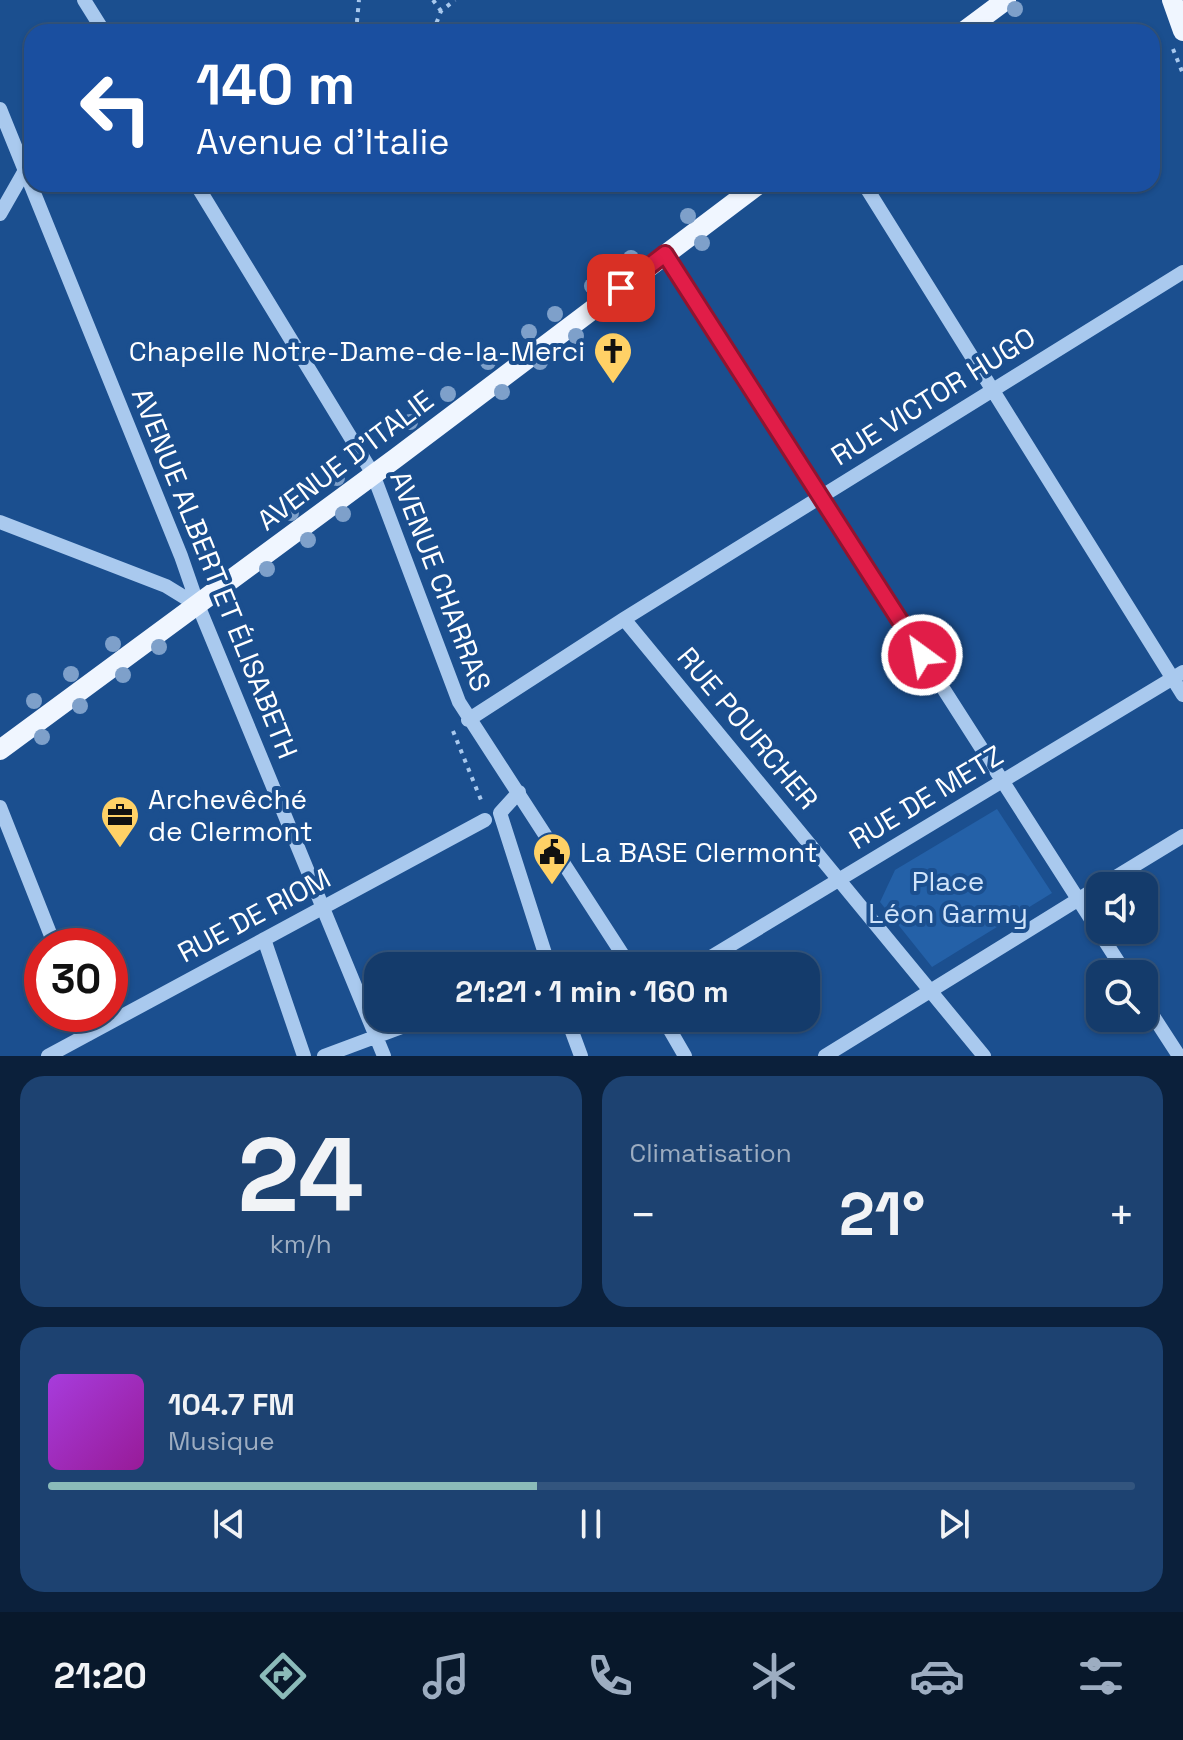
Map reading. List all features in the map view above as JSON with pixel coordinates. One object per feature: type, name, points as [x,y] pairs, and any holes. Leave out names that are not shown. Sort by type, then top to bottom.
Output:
[{"type":"main road","points":[[974,24],[1006,0]]},
{"type":"main road","points":[[1172,3],[1183,31]]},
{"type":"main road","name":"AVENUE D'ITALIE","points":[[0,750],[748,192]]},
{"type":"street","points":[[84,0],[99,24]]},
{"type":"street","name":"AVENUE ALBERT ET ÉLISABETH","points":[[0,109],[24,159]]},
{"type":"street","points":[[0,147],[18,151]]},
{"type":"street","points":[[0,214],[24,171]]},
{"type":"street","name":"AVENUE ALBERT ET ÉLISABETH","points":[[39,192],[198,605],[384,1056]]},
{"type":"street","name":"AVENUE CHARRAS","points":[[201,192],[373,474],[468,720],[519,792],[621,952]]},
{"type":"street","points":[[869,192],[1178,675],[1183,695]]},
{"type":"street","points":[[665,254],[1117,960]]},
{"type":"street","name":"RUE VICTOR HUGO","points":[[468,720],[624,619],[1183,272]]},
{"type":"street","points":[[0,522],[166,586],[198,605]]},
{"type":"street","name":"RUE POURCHER","points":[[624,619],[984,1056]]},
{"type":"street","name":"RUE DE METZ","points":[[719,952],[1178,675]]},
{"type":"street","points":[[519,792],[500,813],[545,952]]},
{"type":"street","points":[[0,807],[48,928]]},
{"type":"street","name":"RUE DE RIOM","points":[[48,1056],[485,820]]},
{"type":"street","points":[[1123,872],[1183,836]]},
{"type":"street","points":[[825,1056],[1086,895]]},
{"type":"street","points":[[264,939],[304,1056]]},
{"type":"street","points":[[1158,1024],[1179,1056]]},
{"type":"street","points":[[324,1056],[387,1032]]},
{"type":"street","points":[[572,1032],[581,1056]]},
{"type":"street","points":[[671,1032],[685,1056]]},
{"type":"path","points":[[357,24],[359,0]]},
{"type":"path","points":[[433,0],[441,11]]},
{"type":"path","points":[[436,24],[441,11],[455,0]]},
{"type":"green space","name":"Place Léon Garmy","points":[[997,809],[1052,893],[932,967],[880,902],[895,870]]},
{"type":"place","name":"Chapelle Notre-Dame-de-la-Merci","points":[[613,385]]},
{"type":"place","name":"Archevêché de Clermont","points":[[120,849]]},
{"type":"place","name":"La BASE Clermont","points":[[552,886]]},
{"type":"route","points":[[621,288],[665,254],[922,655]]}]
